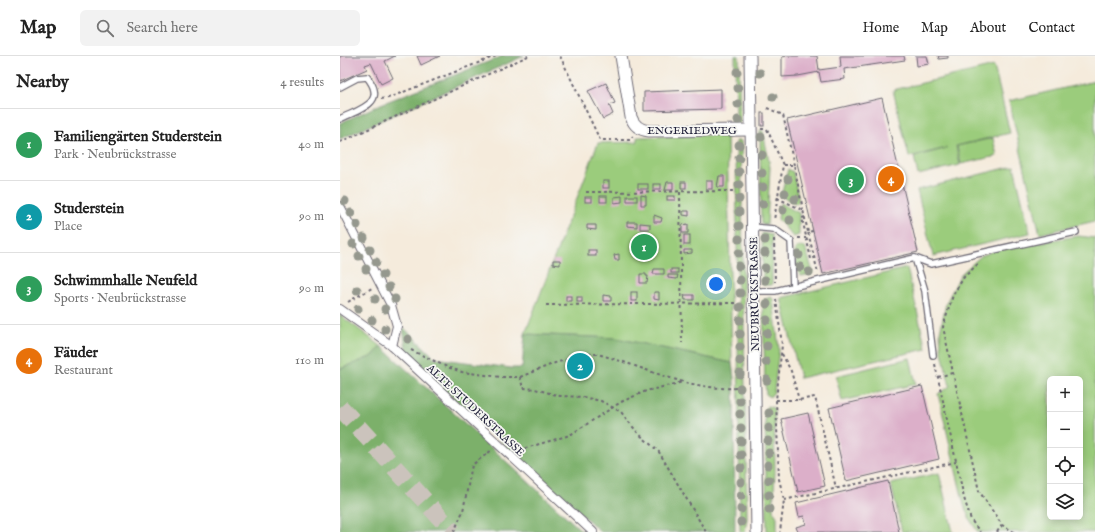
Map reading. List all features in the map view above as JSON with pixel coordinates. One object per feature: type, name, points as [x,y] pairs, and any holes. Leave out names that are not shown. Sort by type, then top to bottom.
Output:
[{"type":"street","name":"ENGERIEDWEG","points":[[621,56],[631,117],[635,126],[649,131],[750,130]]},
{"type":"street","name":"NEUBRÜCKSTRASSE","points":[[750,56],[757,532]]},
{"type":"street","points":[[340,206],[391,305],[397,326],[392,346]]},
{"type":"street","name":"ALTE STUDERSTRASSE","points":[[341,309],[392,346],[593,532]]},
{"type":"lane","points":[[340,86],[357,78],[367,77],[375,90],[374,100],[368,105],[340,118]]},
{"type":"lane","points":[[752,227],[774,229],[791,241],[793,287]]},
{"type":"lane","points":[[753,292],[775,291],[915,258],[931,264],[1076,232]]},
{"type":"lane","points":[[915,258],[925,291],[933,355]]},
{"type":"path","points":[[374,100],[388,98],[496,56]]},
{"type":"path","points":[[340,142],[528,56]]},
{"type":"path","points":[[560,56],[600,140],[630,140],[636,132]]},
{"type":"path","points":[[767,108],[783,115],[819,280]]},
{"type":"path","points":[[750,130],[767,129],[783,165],[777,198],[774,229],[775,291],[782,353],[776,400],[780,479],[784,500],[780,532]]},
{"type":"path","points":[[783,165],[794,165]]},
{"type":"path","points":[[586,192],[734,191]]},
{"type":"path","points":[[680,192],[682,343]]},
{"type":"path","points":[[777,198],[803,210]]},
{"type":"path","points":[[805,217],[802,218],[811,259],[814,258]]},
{"type":"path","points":[[808,232],[813,231]]},
{"type":"path","points":[[980,261],[964,277],[953,295],[944,327],[952,372],[979,491],[1002,525],[1014,532]]},
{"type":"path","points":[[341,309],[349,301],[380,283]]},
{"type":"path","points":[[546,305],[736,303]]},
{"type":"path","points":[[392,346],[413,350],[436,363],[462,372],[501,377],[520,377],[555,363],[587,354],[597,354],[672,380],[708,387],[737,388]]},
{"type":"path","points":[[782,353],[791,371],[799,400]]},
{"type":"path","points":[[933,355],[956,462],[971,520],[980,532]]},
{"type":"path","points":[[938,376],[952,372]]},
{"type":"path","points":[[520,377],[523,388],[535,389],[560,396],[583,397],[601,401],[621,412],[637,432],[658,452],[706,532]]},
{"type":"path","points":[[510,456],[524,448],[570,435],[614,407],[646,391],[684,382]]},
{"type":"path","points":[[776,400],[799,400],[815,397],[836,488]]},
{"type":"path","points":[[454,532],[463,511],[472,465],[498,445]]},
{"type":"path","points":[[784,500],[956,462]]},
{"type":"path","points":[[997,532],[1002,525]]},
{"type":"green space","points":[[503,56],[524,56],[340,139],[340,123],[381,104]]},
{"type":"green space","points":[[735,56],[739,56],[740,122],[738,125],[736,122]]},
{"type":"green space","points":[[994,66],[1010,133],[956,146],[960,165],[918,175],[914,157],[947,148],[909,157],[893,90]]},
{"type":"green space","points":[[1095,81],[1095,221],[1040,234],[1009,101]]},
{"type":"green space","points":[[760,130],[763,131],[770,167],[767,225],[761,224]]},
{"type":"green space","points":[[727,135],[732,363],[616,338],[525,334],[598,143],[637,142],[637,137]]},
{"type":"green space","points":[[993,138],[997,156],[961,164],[957,146]]},
{"type":"green space","points":[[736,141],[741,141],[747,518],[745,532],[740,532]]},
{"type":"green space","points":[[1014,166],[1030,233],[933,256],[917,190]]},
{"type":"green space","points":[[788,169],[793,172],[799,201],[797,204],[781,196]]},
{"type":"green space","points":[[780,203],[799,213],[799,235],[793,237],[778,219]]},
{"type":"green space","points":[[762,233],[772,235],[772,285],[763,285]]},
{"type":"green space","points":[[1078,236],[1095,238],[1095,532],[978,532],[970,520],[964,505],[938,394],[950,386],[941,348],[940,332],[946,303],[961,274],[981,256],[998,249]]},
{"type":"green space","points":[[797,247],[805,247],[813,272],[812,274],[801,276],[797,269],[795,250]]},
{"type":"green space","points":[[907,268],[926,349],[800,378],[781,298]]},
{"type":"green space","points":[[771,297],[773,299],[779,349],[774,392],[770,397],[766,394],[765,384],[763,300]]},
{"type":"green space","points":[[340,315],[381,346],[373,356],[340,369]]},
{"type":"green space","points":[[403,327],[435,358],[511,368],[522,368],[525,334],[616,338],[732,363],[734,378],[735,532],[601,532],[414,362],[406,349]]},
{"type":"green space","points":[[381,346],[583,532],[340,532],[340,369],[373,356]]},
{"type":"green space","points":[[910,358],[916,384],[842,401],[836,376]]},
{"type":"green space","points":[[767,406],[772,407],[774,410],[775,472],[773,510],[777,517],[777,532],[767,532],[765,415]]},
{"type":"green space","points":[[939,473],[953,532],[902,532],[891,484]]},
{"type":"building","points":[[340,56],[395,56],[385,61],[393,78],[381,84],[371,63],[365,65],[367,69],[340,81]]},
{"type":"building","points":[[417,56],[440,56],[421,65]]},
{"type":"building","points":[[817,56],[819,70],[841,67],[840,56],[904,56],[905,60],[844,69],[845,79],[821,82],[819,72],[782,77],[782,57]]},
{"type":"building","points":[[916,56],[927,56],[929,64],[917,66]]},
{"type":"building","points":[[938,56],[948,56],[948,58],[939,59]]},
{"type":"building","points":[[606,83],[615,103],[609,105],[613,114],[603,119],[588,91]]},
{"type":"building","points":[[721,89],[721,109],[644,111],[644,92]]},
{"type":"building","points":[[882,98],[918,252],[823,274],[787,120]]},
{"type":"building","points":[[761,113],[764,113],[764,126],[761,126]]},
{"type":"building","points":[[719,176],[724,176],[724,187],[717,187]]},
{"type":"building","points":[[603,181],[609,181],[609,188],[603,188]]},
{"type":"building","points":[[706,181],[712,181],[712,189],[706,189]]},
{"type":"building","points":[[667,182],[673,182],[673,190],[665,190]]},
{"type":"building","points":[[681,182],[686,182],[686,188],[681,188]]},
{"type":"building","points":[[638,184],[648,184],[648,189],[638,189]]},
{"type":"building","points":[[653,184],[661,184],[661,189],[653,189]]},
{"type":"building","points":[[641,195],[646,196],[646,205],[641,205]]},
{"type":"building","points":[[600,196],[607,196],[607,202],[600,202]]},
{"type":"building","points":[[622,196],[622,202],[614,203],[614,197]]},
{"type":"building","points":[[627,196],[637,196],[637,201],[627,201]]},
{"type":"building","points":[[667,196],[675,196],[675,200],[667,200]]},
{"type":"building","points":[[585,197],[592,197],[592,202],[585,202]]},
{"type":"building","points":[[683,211],[689,211],[689,216],[683,215]]},
{"type":"building","points":[[654,215],[662,218],[661,222],[654,222]]},
{"type":"building","points":[[627,222],[637,222],[637,227],[627,226]]},
{"type":"building","points":[[640,223],[650,224],[650,229],[640,229]]},
{"type":"building","points":[[688,224],[688,233],[682,233],[682,225]]},
{"type":"building","points":[[587,225],[596,225],[596,230],[587,229]]},
{"type":"building","points":[[684,235],[690,235],[690,245],[684,245]]},
{"type":"building","points":[[588,250],[596,250],[596,256],[588,256]]},
{"type":"building","points":[[684,250],[692,250],[692,253],[684,254]]},
{"type":"building","points":[[619,254],[619,260],[615,260],[614,255]]},
{"type":"building","points":[[553,260],[560,260],[560,265],[553,264]]},
{"type":"building","points":[[654,269],[664,269],[664,274],[653,274]]},
{"type":"building","points":[[671,269],[678,269],[678,273],[671,273]]},
{"type":"building","points":[[640,274],[646,274],[646,276],[648,276],[647,283],[640,283]]},
{"type":"building","points":[[668,275],[678,275],[677,279],[668,278]]},
{"type":"building","points":[[631,292],[637,292],[637,301],[631,301]]},
{"type":"building","points":[[654,292],[659,292],[659,300],[654,299]]},
{"type":"building","points":[[603,295],[611,296],[611,301],[603,301]]},
{"type":"building","points":[[684,295],[694,295],[694,300],[685,300]]},
{"type":"building","points":[[566,296],[571,296],[571,301],[566,301]]},
{"type":"building","points":[[577,297],[582,297],[582,302],[577,302]]},
{"type":"building","points":[[922,386],[939,459],[846,481],[829,408]]},
{"type":"building","points":[[808,413],[825,486],[798,492],[781,419]]},
{"type":"building","points":[[888,481],[899,532],[798,532],[796,527],[806,524],[804,516],[799,517],[796,503]]},
{"type":"tunnel","points":[[340,407],[453,532]]},
{"type":"place","name":"Fäuder","points":[[891,179]]},
{"type":"place","name":"Schwimmhalle Neufeld","points":[[851,180]]},
{"type":"place","name":"Familiengärten Studerstein","points":[[644,247]]},
{"type":"place","name":"Studerstein","points":[[580,366]]}]
